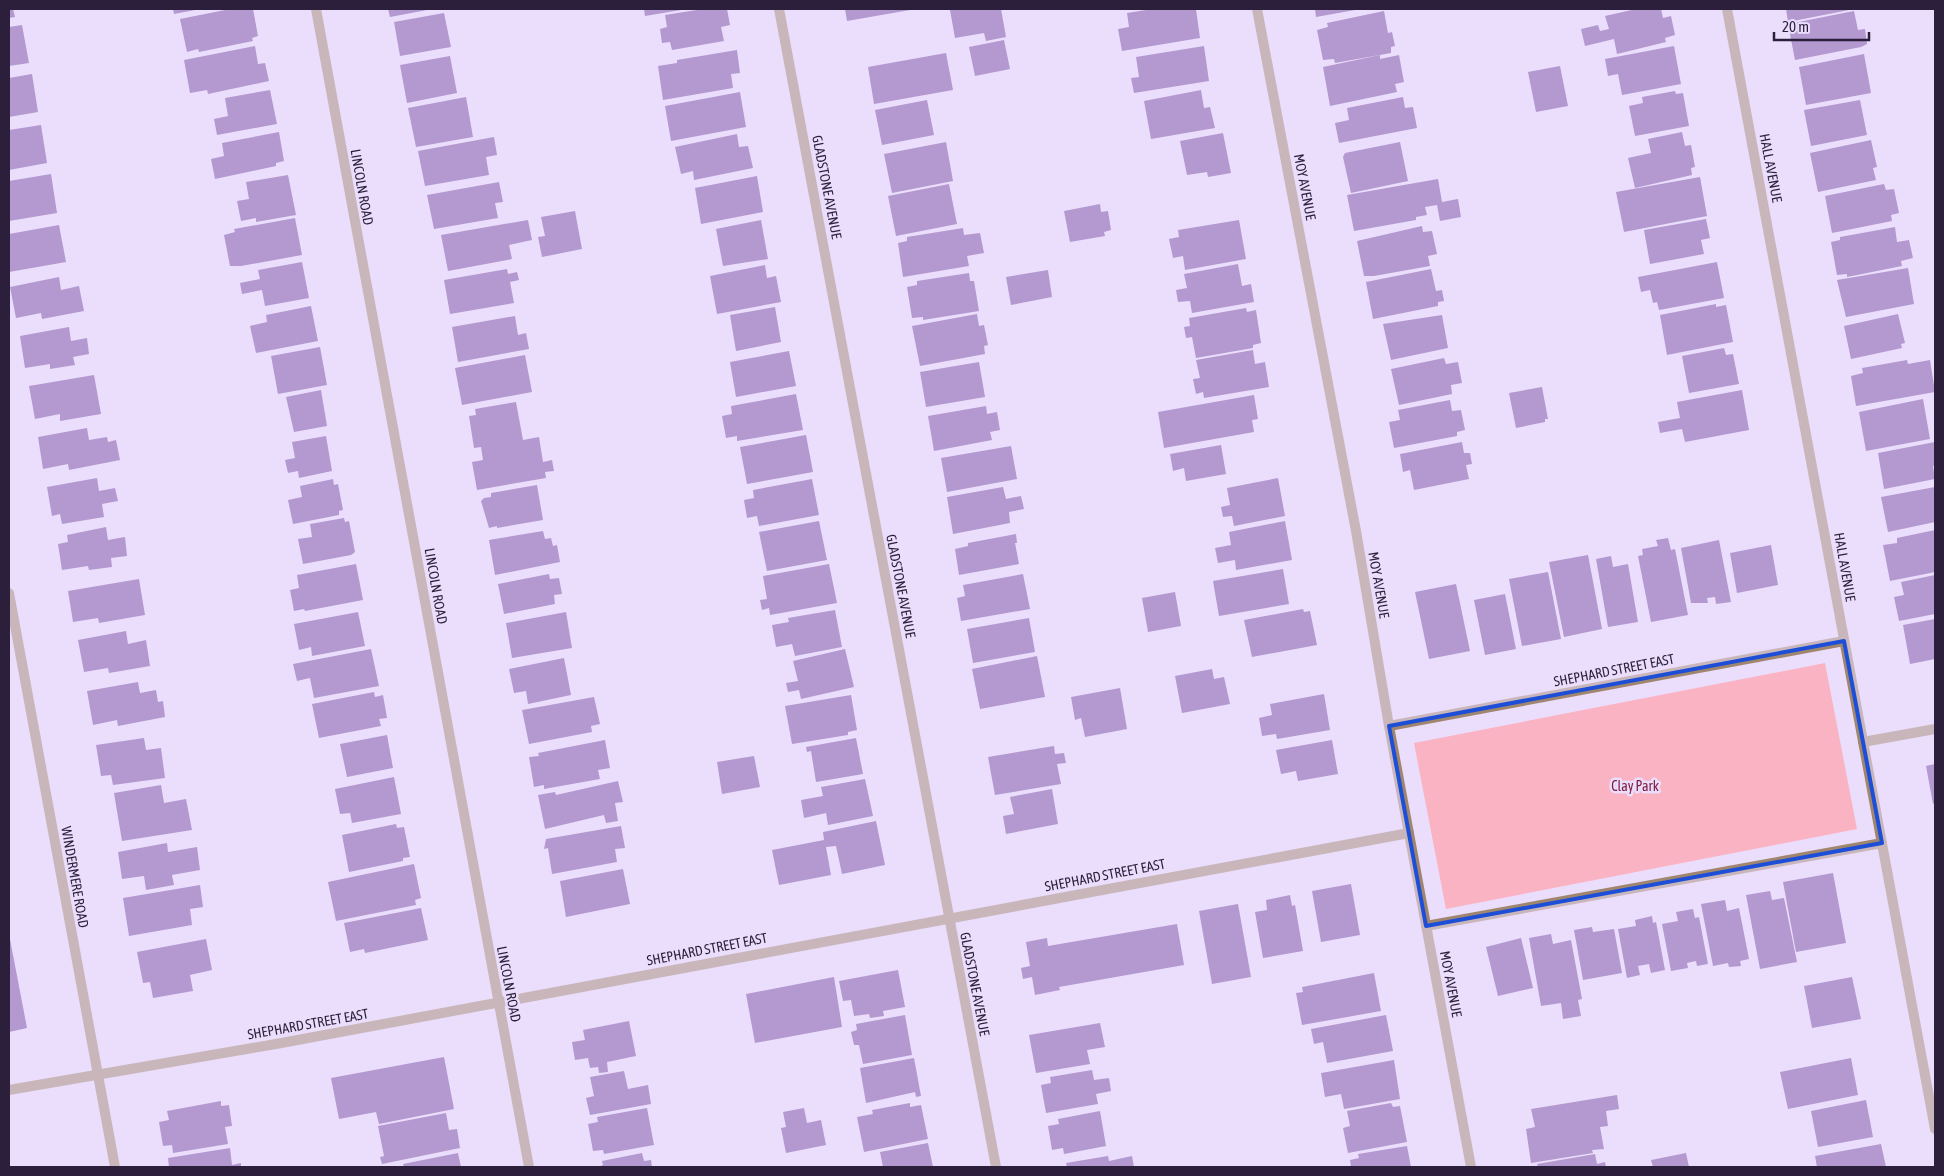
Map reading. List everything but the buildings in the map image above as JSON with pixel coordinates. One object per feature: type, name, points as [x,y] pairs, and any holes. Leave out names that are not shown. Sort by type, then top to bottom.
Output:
[{"type":"street","name":"LINCOLN ROAD","points":[[316,9],[529,1167]]},
{"type":"street","name":"GLADSTONE AVENUE","points":[[779,9],[996,1167]]},
{"type":"street","name":"MOY AVENUE","points":[[1257,9],[1354,522],[1389,726],[1471,1167]]},
{"type":"street","name":"HALL AVENUE","points":[[1727,9],[1935,1130]]},
{"type":"street","name":"WINDERMERE ROAD","points":[[9,593],[115,1167]]},
{"type":"street","name":"SHEPHARD STREET EAST","points":[[1389,726],[1844,641]]},
{"type":"street","points":[[1863,742],[1935,729]]},
{"type":"street","name":"SHEPHARD STREET EAST","points":[[9,1090],[276,1044],[1409,833]]},
{"type":"street","points":[[1426,926],[1882,843]]},
{"type":"highlighted area","points":[[1844,641],[1882,843],[1426,926],[1389,726]]},
{"type":"green space","name":"Clay Park","points":[[1825,663],[1857,829],[1446,909],[1414,743]]}]
